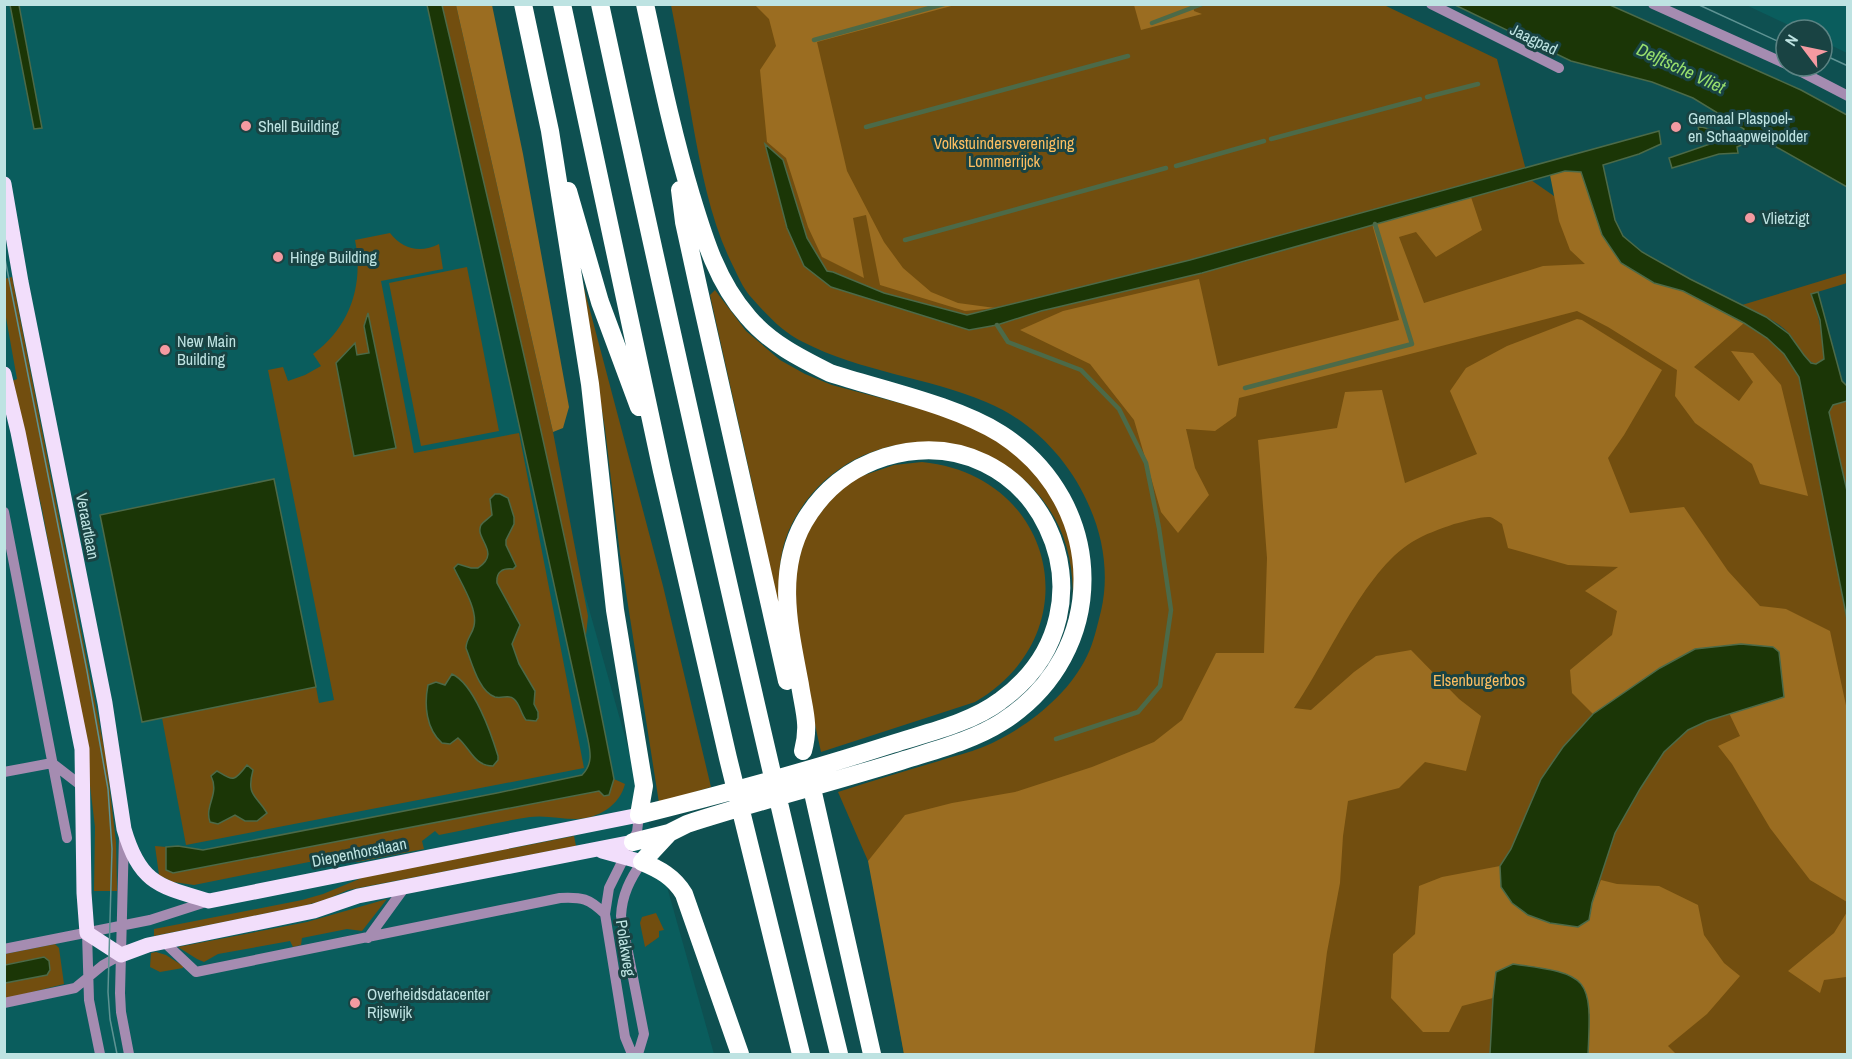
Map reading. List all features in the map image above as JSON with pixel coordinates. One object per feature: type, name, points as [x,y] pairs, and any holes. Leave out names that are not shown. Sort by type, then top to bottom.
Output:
[{"type":"highway","points":[[523,4],[550,131],[590,384],[615,610],[643,775],[643,797],[639,815],[847,758],[940,729],[988,709],[1021,684],[1040,662],[1055,630],[1061,605],[1062,578],[1057,550],[1045,522],[1028,497],[1004,476],[975,460],[957,454],[926,450],[874,460],[858,468],[828,491],[815,506],[796,540],[791,556],[787,588],[788,621],[804,739]]},
{"type":"highway","points":[[562,4],[662,471],[749,848],[801,1054]]},
{"type":"highway","points":[[600,4],[764,744],[839,1054]]},
{"type":"highway","points":[[633,854],[691,822],[897,762],[982,733],[1001,723],[1028,703],[1048,681],[1063,659],[1079,616],[1083,591],[1079,541],[1074,526],[1059,492],[1032,459],[1000,434],[952,412],[830,373],[789,352],[748,317],[721,279],[708,250],[675,143],[645,4]]},
{"type":"highway","points":[[550,131],[600,302],[662,471]]},
{"type":"highway","points":[[675,143],[684,222],[804,739],[872,1054]]},
{"type":"highway","points":[[633,854],[666,874],[684,894],[740,1054]]},
{"type":"main road","name":"Veraartlaan","points":[[4,184],[8,224],[105,703],[124,830],[136,861],[152,879],[164,888],[209,901]]},
{"type":"main road","points":[[4,374],[18,432],[82,749],[84,893],[87,933],[121,955],[139,947],[163,941],[314,911],[358,896],[598,850],[633,854]]},
{"type":"main road","name":"Diepenhorstlaan","points":[[209,901],[639,815]]},
{"type":"street","name":"Jaagpad","points":[[1431,4],[1559,68]]},
{"type":"street","points":[[1653,4],[1774,59]]},
{"type":"street","points":[[1813,78],[1848,96]]},
{"type":"street","points":[[4,512],[67,838]]},
{"type":"street","points":[[4,772],[52,763],[83,787]]},
{"type":"street","name":"Polakweg","points":[[638,1054],[644,1034],[621,916],[621,904],[626,889],[639,815]]},
{"type":"street","name":"Veraartlaan","points":[[124,830],[121,1012],[129,1054]]},
{"type":"street","name":"Polakweg","points":[[632,1054],[625,1037],[605,914],[609,888],[633,854]]},
{"type":"street","points":[[368,938],[405,887]]},
{"type":"street","points":[[163,941],[196,972],[560,898],[584,899],[597,906],[605,914]]},
{"type":"street","name":"Diepenhorstlaan","points":[[4,949],[158,917],[209,901]]},
{"type":"street","points":[[87,933],[89,1000],[100,1054]]},
{"type":"street","points":[[4,1003],[75,988],[121,955]]},
{"type":"shaded area","points":[[5,5],[429,5],[502,299],[714,1054],[5,1054]]},
{"type":"shaded area","points":[[456,5],[492,5],[523,154],[569,407],[563,428],[553,432]]},
{"type":"shaded area","points":[[755,5],[955,5],[817,42],[847,171],[884,242],[903,268],[931,292],[958,303],[995,308],[965,311],[880,285],[866,215],[853,218],[864,278],[822,257],[808,227],[786,158],[767,142],[760,70],[776,46],[769,19]]},
{"type":"shaded area","points":[[1134,5],[1193,5],[1194,11],[1202,14],[1141,30]]},
{"type":"shaded area","points":[[1746,5],[1847,5],[1847,53],[1834,47],[1834,18],[1774,18]]},
{"type":"shaded area","points":[[1565,171],[1582,172],[1602,235],[1621,263],[1654,283],[1683,291],[1744,323],[1694,367],[1739,401],[1753,382],[1731,351],[1753,353],[1781,385],[1808,496],[1760,484],[1752,464],[1695,423],[1675,396],[1677,370],[1608,327],[1577,311],[1239,398],[1236,416],[1215,431],[1186,429],[1195,468],[1209,495],[1178,533],[1161,512],[1134,420],[1090,364],[1020,330],[1063,311],[1199,279],[1218,366],[1399,320],[1372,224],[1471,197],[1482,230],[1436,257],[1416,232],[1399,237],[1424,303],[1543,266],[1585,264],[1570,250],[1559,221],[1550,175]]},
{"type":"shaded area","points":[[1577,319],[1662,370],[1608,458],[1630,513],[1684,507],[1728,571],[1760,606],[1786,609],[1830,631],[1847,710],[1847,902],[1810,880],[1770,828],[1732,764],[1718,746],[1740,736],[1729,713],[1784,697],[1779,652],[1772,647],[1695,649],[1660,668],[1593,714],[1572,693],[1570,670],[1612,635],[1617,611],[1585,591],[1618,567],[1568,565],[1508,548],[1502,524],[1492,518],[1483,517],[1427,534],[1412,542],[1395,556],[1362,595],[1294,708],[1311,710],[1376,656],[1411,650],[1459,699],[1481,716],[1466,771],[1425,762],[1399,788],[1348,801],[1340,883],[1327,952],[1314,1054],[904,1054],[868,861],[905,815],[952,803],[1015,792],[1092,767],[1154,742],[1182,720],[1216,653],[1264,653],[1267,558],[1258,440],[1337,428],[1345,392],[1382,390],[1405,483],[1477,454],[1450,391],[1466,368],[1507,346]]},
{"type":"shaded area","points":[[1500,866],[1501,887],[1589,920],[1592,903],[1601,880],[1617,884],[1659,886],[1698,905],[1704,935],[1724,963],[1740,976],[1707,1014],[1668,1046],[1676,1054],[1588,1054],[1590,1014],[1496,972],[1493,998],[1462,1006],[1449,1032],[1423,1032],[1391,998],[1393,954],[1415,934],[1419,886],[1442,877]]},
{"type":"shaded area","points":[[1847,912],[1847,979],[1846,977],[1824,980],[1820,993],[1788,971],[1834,933]]},
{"type":"green space","name":"Elsenburgerbos","points":[[1195,4],[1196,8],[1209,4],[1384,5],[1497,59],[1528,178],[1635,252],[1745,316],[1804,364],[1847,549],[1847,1054],[904,1054],[870,859],[868,861],[838,792],[983,747],[1014,731],[1057,698],[1079,671],[1093,640],[1105,585],[1102,546],[1090,508],[1072,475],[1048,445],[1019,420],[1003,410],[964,393],[848,361],[803,342],[775,322],[747,293],[725,249],[708,197],[671,5]]},
{"type":"green space","points":[[442,5],[456,5],[553,432],[588,616],[586,636]]},
{"type":"green space","points":[[390,233],[401,243],[413,248],[426,248],[439,244],[443,269],[381,281],[414,453],[519,433],[584,768],[186,845],[162,718],[316,687],[319,703],[334,700],[268,370],[283,367],[288,381],[321,366],[313,354],[336,331],[351,304],[357,273],[355,240]]},
{"type":"green space","points":[[578,265],[663,586],[711,787],[659,803],[620,554],[605,429]]},
{"type":"green space","points":[[467,267],[499,431],[421,446],[389,283]]},
{"type":"green space","points":[[1847,273],[1847,283],[1811,294],[1822,334],[1824,359],[1816,364],[1805,356],[1781,326],[1742,305]]},
{"type":"green space","points":[[12,277],[106,758],[116,842],[117,891],[94,891],[95,827],[84,736],[42,509],[12,381],[17,379],[5,312],[4,279]]},
{"type":"green space","points":[[715,290],[746,331],[780,360],[805,374],[832,385],[948,416],[1006,443],[1056,494],[1078,562],[1073,600],[1067,547],[1054,517],[1027,483],[994,459],[957,446],[917,442],[879,450],[843,467],[812,494],[789,530],[782,551],[779,616],[710,295]]},
{"type":"green space","points":[[1847,401],[1847,491],[1829,412],[1833,405]]},
{"type":"green space","points":[[922,462],[968,473],[1003,495],[1029,526],[1043,561],[1045,600],[1035,638],[1012,673],[975,702],[821,752],[793,624],[792,584],[807,530],[836,493],[859,477],[894,465]]},
{"type":"green space","points":[[614,779],[625,784],[618,798],[607,809],[584,818],[536,817],[439,835],[435,831],[422,841],[424,849],[357,862],[309,862],[194,885],[173,882],[159,875],[155,846],[166,847],[166,870],[600,791],[605,796],[609,795]]},
{"type":"green space","points":[[574,836],[576,846],[348,890],[303,906],[154,936],[154,929],[302,900],[364,877]]},
{"type":"green space","points":[[387,899],[362,931],[347,929],[302,938],[301,945],[293,947],[290,941],[218,954],[204,962],[178,947],[307,922]]},
{"type":"green space","points":[[656,913],[664,930],[659,931],[659,937],[645,947],[640,923],[642,917]]},
{"type":"green space","points":[[55,944],[59,948],[64,984],[5,999],[5,983],[47,975],[44,958],[5,965],[5,954]]},
{"type":"green space","points":[[151,953],[166,955],[183,968],[160,972],[150,967]]},
{"type":"water","points":[[10,5],[19,5],[42,128],[34,129]]},
{"type":"water","points":[[427,5],[442,5],[554,488],[614,779],[609,795],[604,796],[599,791],[173,873],[166,870],[166,847],[178,846],[203,850],[497,793],[582,775],[590,761],[587,735]]},
{"type":"water","name":"Delftsche Vliet","points":[[1455,5],[1610,5],[1801,90],[1847,115],[1847,187],[1764,140],[1750,141],[1737,147],[1738,153],[1719,154],[1672,168],[1669,158],[1713,143],[1699,132],[1698,126],[1716,131],[1728,139],[1742,135],[1744,129],[1693,98],[1652,82],[1571,61]]},
{"type":"water","points":[[1659,131],[1661,144],[1639,154],[1603,165],[1615,220],[1623,236],[1642,252],[1766,317],[1789,334],[1811,363],[1816,364],[1824,359],[1820,320],[1811,294],[1818,292],[1842,381],[1847,386],[1847,401],[1833,405],[1829,412],[1847,491],[1847,619],[1799,377],[1784,354],[1767,338],[1744,323],[1683,291],[1654,283],[1621,263],[1602,235],[1581,172],[1565,171],[1202,273],[969,330],[831,287],[804,266],[787,228],[765,144],[783,160],[807,238],[827,271],[884,293],[967,315],[1190,260]]},
{"type":"water","points":[[368,313],[396,448],[354,456],[336,363],[355,343],[357,355],[369,353],[364,326]]},
{"type":"water","points":[[274,479],[316,687],[142,722],[100,515]]},
{"type":"water","points":[[495,494],[508,498],[514,517],[514,524],[506,545],[516,566],[513,569],[500,571],[497,583],[520,625],[512,644],[519,664],[535,691],[534,704],[538,712],[536,721],[526,720],[518,704],[512,698],[495,697],[489,694],[480,683],[466,648],[474,626],[474,612],[454,568],[458,564],[478,568],[485,562],[488,551],[480,530],[481,525],[492,515],[490,499]]},
{"type":"water","points":[[1741,644],[1773,647],[1779,652],[1784,697],[1707,721],[1688,730],[1664,752],[1615,833],[1592,903],[1589,920],[1578,927],[1550,923],[1528,915],[1512,903],[1501,887],[1500,866],[1511,849],[1541,779],[1563,747],[1593,714],[1660,668],[1695,649]]},
{"type":"water","points":[[452,674],[460,679],[481,710],[498,756],[493,766],[477,760],[458,738],[450,744],[442,743],[432,731],[426,708],[428,685],[436,682],[445,685]]},
{"type":"water","points":[[247,765],[253,770],[251,790],[253,795],[267,813],[257,821],[245,821],[235,815],[218,824],[210,822],[209,811],[214,789],[211,776],[217,771],[234,778]]},
{"type":"water","points":[[44,957],[49,961],[50,970],[47,975],[5,983],[5,965]]},
{"type":"water","points":[[1513,964],[1558,971],[1581,984],[1589,1009],[1588,1054],[1490,1054],[1496,972]]},
{"type":"waterway","points":[[814,40],[944,4]]},
{"type":"waterway","points":[[1152,23],[1202,4]]},
{"type":"waterway","points":[[866,127],[1128,56]]},
{"type":"waterway","points":[[1427,97],[1478,84]]},
{"type":"waterway","points":[[1271,139],[1420,99]]},
{"type":"waterway","points":[[1176,166],[1264,141]]},
{"type":"waterway","points":[[905,240],[1166,168]]},
{"type":"waterway","points":[[1245,388],[1412,344],[1375,224]]},
{"type":"waterway","points":[[997,325],[1008,342],[1081,370],[1119,409],[1146,463],[1159,528],[1171,610],[1160,686],[1138,712],[1056,739]]},
{"type":"tram line","points":[[1697,4],[1774,39]]},
{"type":"tram line","points":[[1834,60],[1848,66]]},
{"type":"tram line","points":[[4,254],[87,671],[108,789],[112,849],[108,992],[110,1019],[117,1054]]},
{"type":"place","name":"Shell Building","points":[[246,126]]},
{"type":"place","name":"Gemaal Plaspoel- en Schaapweipolder","points":[[1676,127]]},
{"type":"place","name":"Vlietzigt","points":[[1750,218]]},
{"type":"place","name":"Hinge Building","points":[[278,257]]},
{"type":"place","name":"New Main Building","points":[[165,350]]},
{"type":"place","name":"Overheidsdatacenter Rijswijk","points":[[355,1003]]},
{"type":"park label","name":"Volkstuindersvereniging Lommerrijck","points":[[1004,152]]}]
